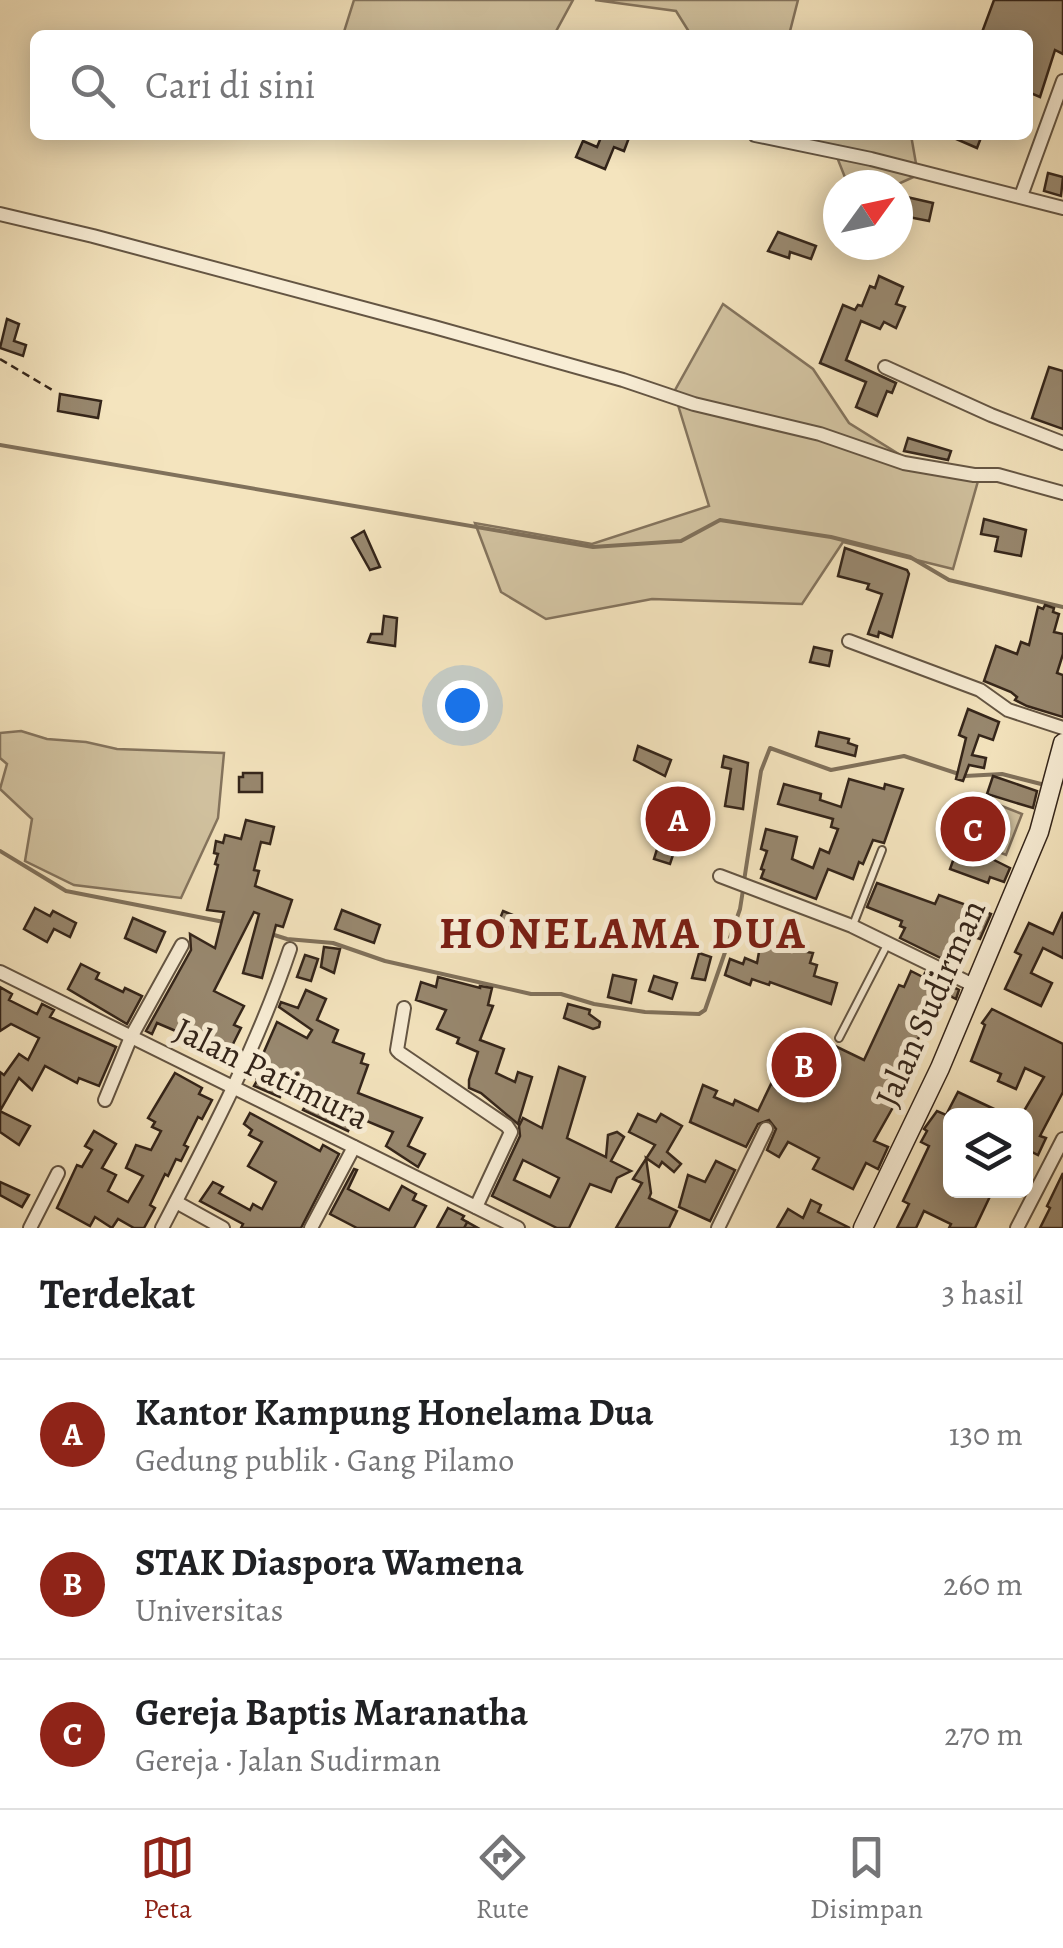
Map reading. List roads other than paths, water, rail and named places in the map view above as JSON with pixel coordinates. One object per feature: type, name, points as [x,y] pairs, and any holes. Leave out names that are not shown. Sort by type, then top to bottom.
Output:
[{"type":"street","points":[[1021,196],[1063,82]]},
{"type":"street","points":[[780,140],[871,158],[1063,208]]},
{"type":"street","points":[[0,214],[434,327],[694,404],[820,434],[904,463],[974,475],[998,474],[1063,493]]},
{"type":"street","points":[[885,367],[1063,443]]},
{"type":"street","points":[[850,641],[980,690],[1008,710],[1063,728]]},
{"type":"street","name":"Jalan Sudirman","points":[[863,1228],[975,986],[1040,832],[1063,744]]},
{"type":"street","points":[[720,876],[852,926],[975,986]]},
{"type":"street","points":[[106,1100],[132,1037],[182,945]]},
{"type":"street","points":[[162,1228],[235,1089],[269,1011],[290,948]]},
{"type":"street","name":"Jalan Patimura","points":[[0,972],[518,1228]]},
{"type":"street","points":[[404,1008],[397,1050],[400,1054],[511,1132],[476,1207]]},
{"type":"street","points":[[718,1228],[766,1129]]},
{"type":"street","points":[[1018,1228],[1063,1138]]},
{"type":"street","points":[[311,1228],[354,1147]]},
{"type":"street","points":[[30,1228],[58,1173]]},
{"type":"street","points":[[176,1202],[223,1228]]},
{"type":"lane","points":[[852,926],[882,850]]},
{"type":"lane","points":[[839,1038],[888,944]]},
{"type":"waterway","points":[[0,445],[593,547],[681,541],[720,520],[831,537],[910,557],[949,580],[1063,607]]},
{"type":"waterway","points":[[744,881],[761,771],[770,748],[831,770],[904,756],[965,776],[1002,774],[1045,785]]},
{"type":"waterway","points":[[0,851],[66,891],[224,922]]},
{"type":"waterway","points":[[271,934],[333,943],[385,961],[531,994],[561,994],[645,1012],[699,1014],[705,1010],[743,890]]},
{"type":"place","name":"Kantor Kampung Honelama Dua","points":[[678,819]]},
{"type":"place","name":"Gereja Baptis Maranatha","points":[[973,829]]},
{"type":"place","name":"STAK Diaspora Wamena","points":[[804,1065]]},
{"type":"district","name":"HONELAMA DUA","points":[[623,932]]}]
